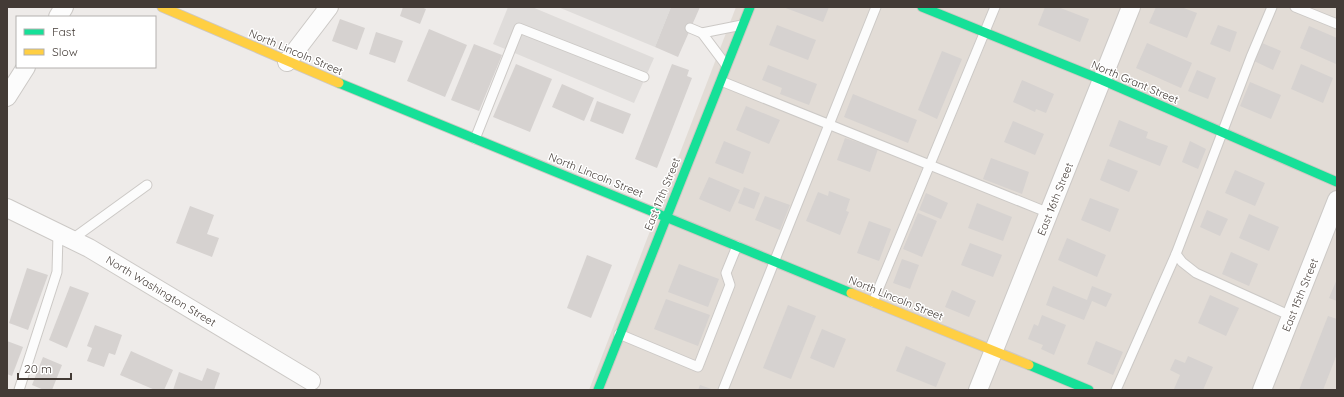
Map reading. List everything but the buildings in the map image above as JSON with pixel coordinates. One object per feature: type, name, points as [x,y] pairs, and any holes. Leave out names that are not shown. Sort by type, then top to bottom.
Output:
[{"type":"street","points":[[59,16],[64,7]]},
{"type":"street","name":"North Lincoln Street","points":[[162,7],[287,62],[1088,390]]},
{"type":"street","points":[[287,62],[329,7]]},
{"type":"street","name":"East 17th Street","points":[[598,390],[665,217],[750,7]]},
{"type":"street","name":"North Grant Street","points":[[922,7],[1102,80],[1337,182]]},
{"type":"street","name":"East 16th Street","points":[[978,390],[1131,7]]},
{"type":"street","points":[[7,97],[25,68]]},
{"type":"street","name":"East 15th Street","points":[[1262,390],[1337,200]]},
{"type":"street","name":"North Washington Street","points":[[7,208],[89,248],[311,381]]},
{"type":"lane","points":[[723,390],[876,7]]},
{"type":"lane","points":[[873,302],[995,7]]},
{"type":"lane","points":[[1116,390],[1176,254],[1251,57],[1272,7]]},
{"type":"lane","points":[[1295,7],[1337,24]]},
{"type":"lane","points":[[702,33],[743,25]]},
{"type":"lane","points":[[475,139],[519,28],[644,77]]},
{"type":"lane","points":[[690,28],[702,33],[726,66]]},
{"type":"lane","points":[[721,81],[1049,213]]},
{"type":"lane","points":[[19,390],[57,272],[65,237],[147,185]]},
{"type":"lane","points":[[619,334],[698,367],[730,285],[726,273],[737,246]]},
{"type":"lane","points":[[1176,254],[1182,262],[1196,273],[1291,316]]},
{"type":"shaded area","points":[[508,7],[532,7],[654,58],[634,103],[493,44]]},
{"type":"shaded area","points":[[558,7],[671,7],[655,47]]},
{"type":"shaded area","points":[[736,7],[1337,7],[1337,390],[589,390]]},
{"type":"traffic: fast","points":[[598,390],[750,7]]},
{"type":"traffic: fast","points":[[922,7],[1102,80],[1337,182]]},
{"type":"traffic: fast","points":[[339,83],[851,293]]},
{"type":"traffic: fast","points":[[1029,365],[1089,390]]},
{"type":"traffic: slow","points":[[162,7],[339,83]]},
{"type":"traffic: slow","points":[[851,293],[1029,365]]}]
